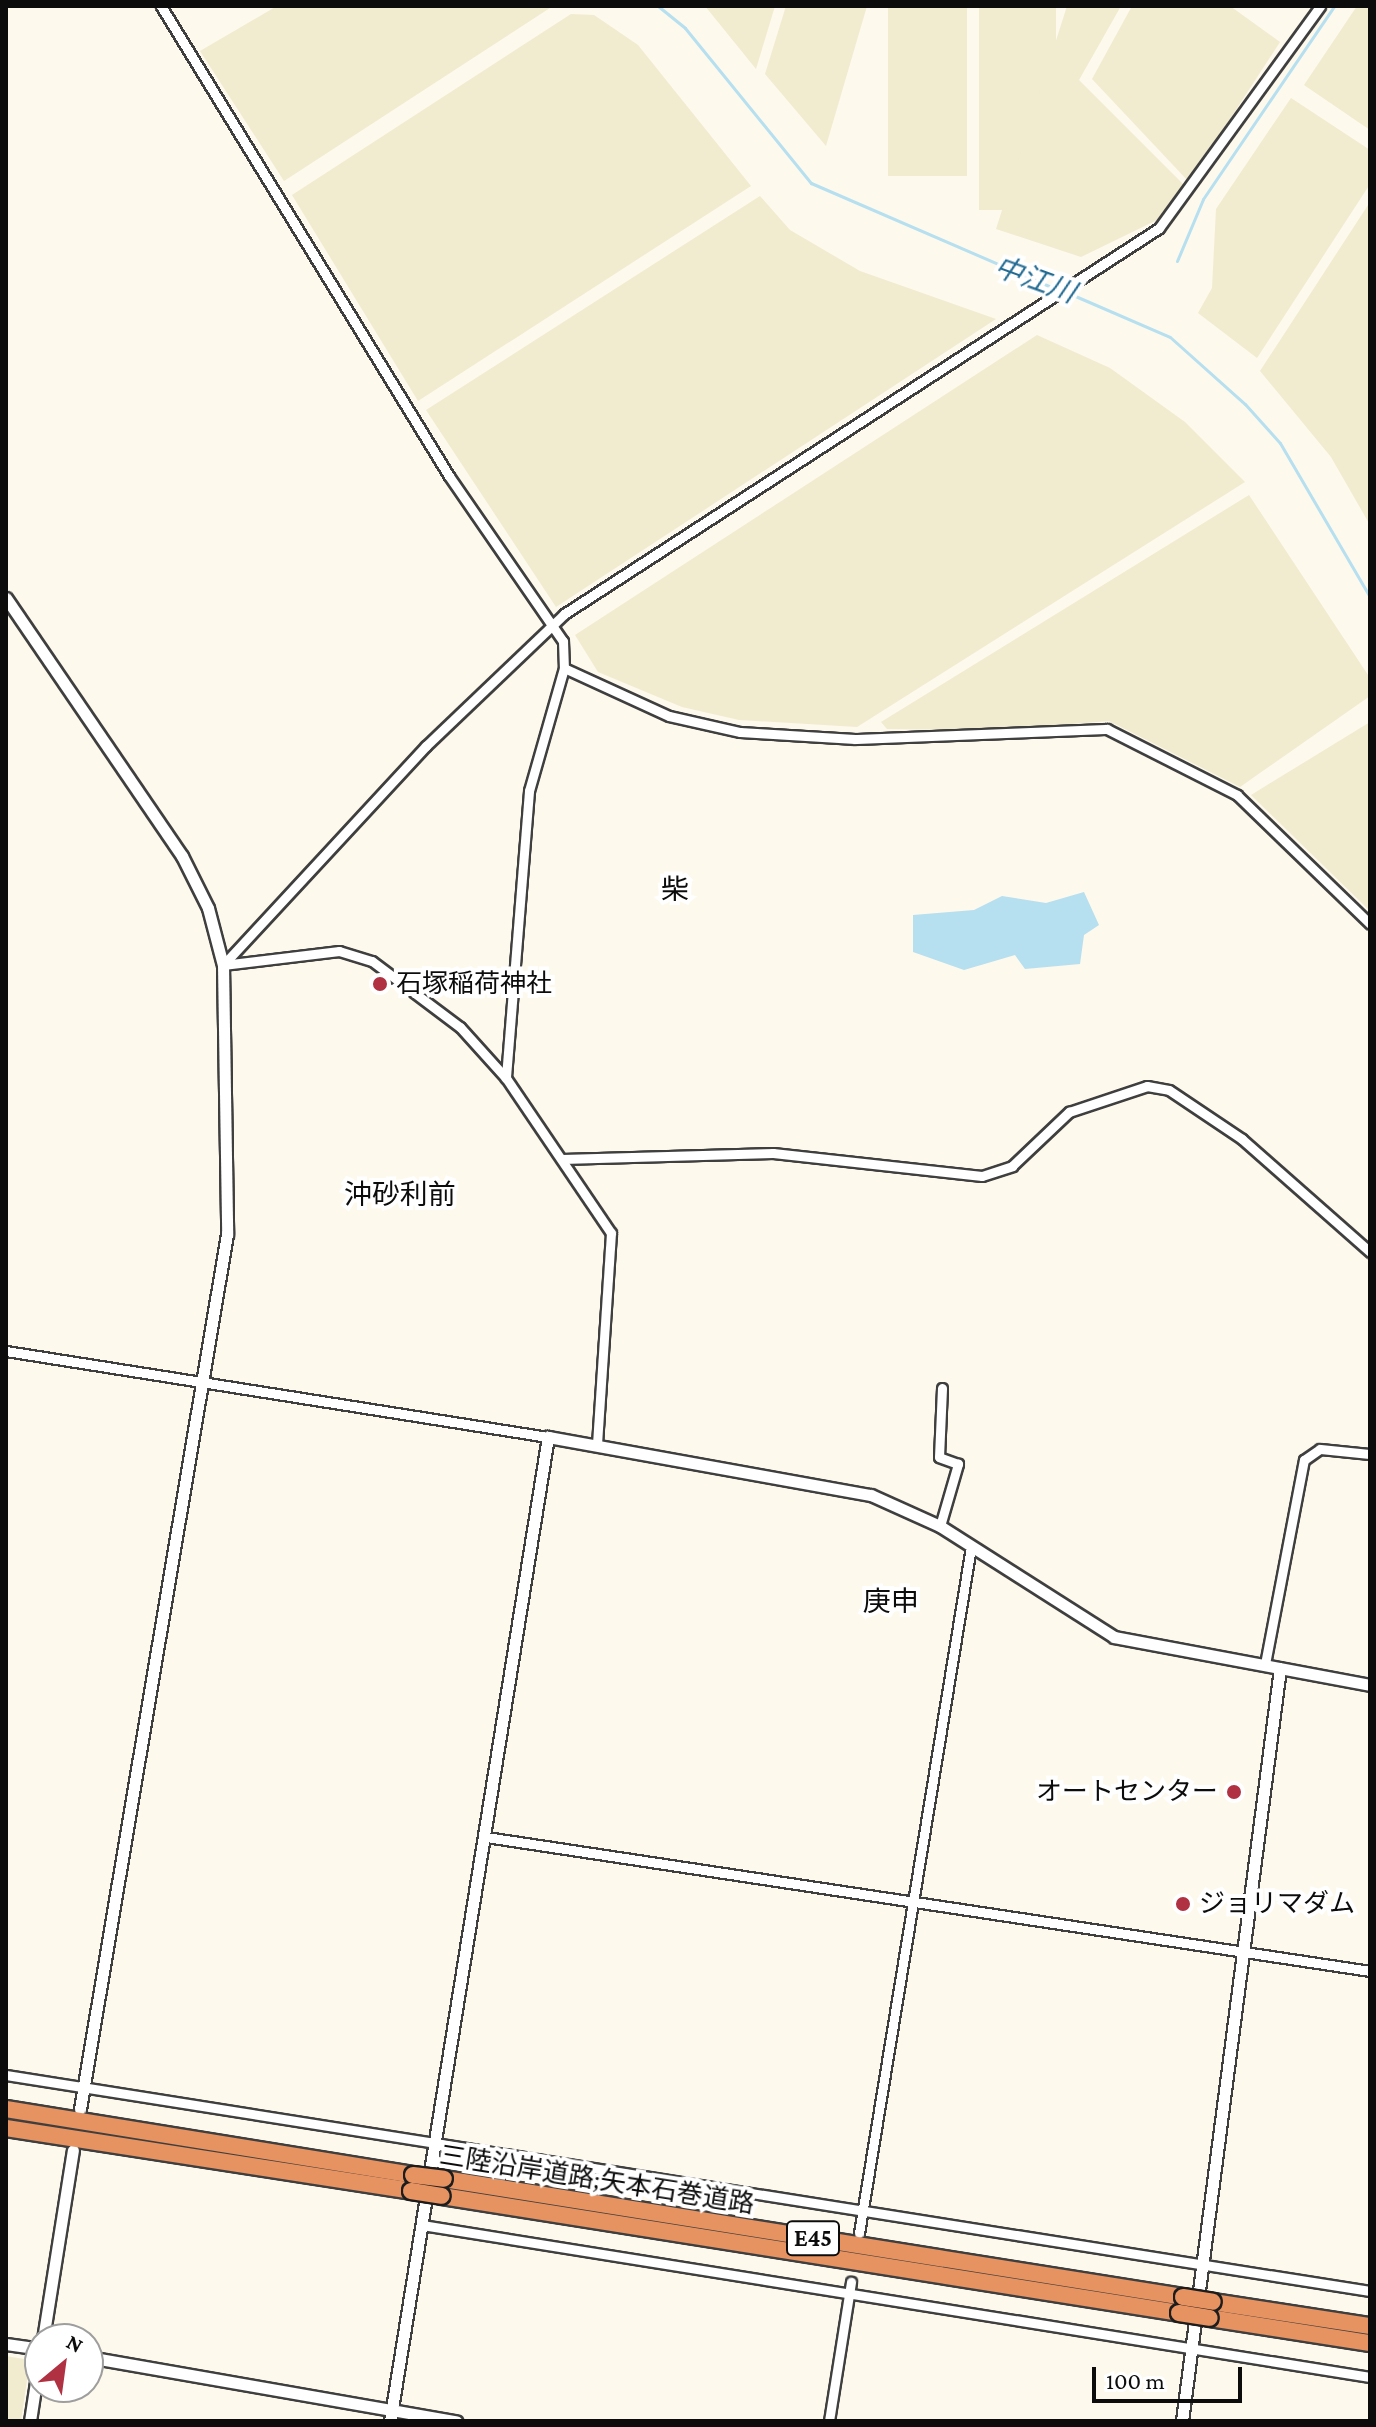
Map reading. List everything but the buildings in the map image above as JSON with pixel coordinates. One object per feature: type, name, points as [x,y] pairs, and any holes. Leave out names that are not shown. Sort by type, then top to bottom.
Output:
[{"type":"highway","name":"三陸沿岸道路;矢本石巻道路","points":[[6,2109],[412,2183],[1211,2310],[1370,2343]]},
{"type":"highway","name":"三陸沿岸道路;矢本石巻道路","points":[[6,2128],[412,2183]]},
{"type":"highway","name":"三陸沿岸道路;矢本石巻道路","points":[[1211,2310],[1370,2326]]},
{"type":"street","points":[[161,6],[449,476],[563,641],[564,668],[529,791],[506,1078]]},
{"type":"street","points":[[223,965],[426,746],[553,624],[1082,281],[1173,212],[1320,6]]},
{"type":"street","points":[[6,598],[182,856],[208,908],[223,965],[227,1234],[80,2109]]},
{"type":"street","points":[[564,668],[669,716],[740,732],[855,739],[1107,729],[1237,795],[1370,924]]},
{"type":"street","points":[[223,965],[339,951],[372,961],[460,1027],[506,1078],[611,1233],[597,1444]]},
{"type":"street","points":[[562,1159],[773,1153],[982,1176],[1012,1166],[1069,1112],[1147,1086],[1169,1090],[1242,1139],[1370,1252]]},
{"type":"street","points":[[6,1351],[597,1444],[831,1485],[940,1526],[1114,1637],[1370,1685]]},
{"type":"street","points":[[940,1526],[958,1464],[939,1457],[942,1388]]},
{"type":"street","points":[[391,2415],[548,1437]]},
{"type":"street","points":[[1265,1664],[1304,1460],[1320,1449],[1370,1454]]},
{"type":"street","points":[[859,2233],[971,1547]]},
{"type":"street","points":[[1182,2421],[1280,1668]]},
{"type":"street","points":[[486,1837],[1370,1971]]},
{"type":"street","points":[[6,2075],[862,2215],[1370,2291]]},
{"type":"street","points":[[46,2323],[73,2150]]},
{"type":"street","points":[[422,2225],[850,2287],[1370,2377]]},
{"type":"street","points":[[829,2421],[850,2287]]},
{"type":"street","points":[[104,2360],[391,2415],[456,2421]]},
{"type":"shaded area","points":[[277,6],[553,6],[284,181],[200,51]]},
{"type":"shaded area","points":[[705,6],[775,6],[756,69]]},
{"type":"shaded area","points":[[786,6],[867,6],[826,146],[765,74]]},
{"type":"shaded area","points":[[888,6],[967,6],[967,176],[888,176]]},
{"type":"shaded area","points":[[979,6],[1056,6],[1056,210],[979,210]]},
{"type":"shaded area","points":[[1067,6],[1121,6],[1079,80],[1184,185],[1157,220],[1081,257],[996,229]]},
{"type":"shaded area","points":[[1132,6],[1230,6],[1280,42],[1189,182],[1092,79]]},
{"type":"shaded area","points":[[1357,6],[1370,6],[1370,130],[1304,85]]},
{"type":"shaded area","points":[[571,14],[594,15],[638,45],[751,186],[418,401],[292,195]]},
{"type":"shaded area","points":[[1291,98],[1370,150],[1370,184],[1257,358],[1198,313],[1212,288],[1216,209]]},
{"type":"shaded area","points":[[760,196],[790,230],[860,271],[996,319],[556,607],[426,410]]},
{"type":"shaded area","points":[[1370,202],[1370,525],[1331,457],[1260,371]]},
{"type":"shaded area","points":[[1037,335],[1110,368],[1185,422],[1245,482],[857,727],[739,720],[682,707],[598,672],[575,635]]},
{"type":"shaded area","points":[[1249,495],[1370,678],[1370,696],[1240,787],[1109,721],[996,730],[887,729],[881,722]]},
{"type":"shaded area","points":[[1370,722],[1370,911],[1251,795]]},
{"type":"shaded area","points":[[6,2356],[24,2359],[24,2401],[21,2421],[6,2421]]},
{"type":"water","points":[[1084,892],[1099,925],[1084,935],[1080,964],[1025,969],[1015,955],[964,970],[913,952],[913,915],[974,910],[1002,896],[1046,903]]},
{"type":"waterway","name":"中江川","points":[[658,6],[685,28],[811,183],[1058,290]]},
{"type":"waterway","points":[[1177,261],[1203,199],[1334,6]]},
{"type":"waterway","name":"中江川","points":[[1066,292],[1170,337],[1245,404],[1280,443],[1370,597]]},
{"type":"place","name":"石塚稲荷神社","points":[[380,984]]},
{"type":"place","name":"オートセンター","points":[[1234,1792]]},
{"type":"place","name":"ジョリマダム","points":[[1183,1904]]},
{"type":"district","name":"柴","points":[[675,890]]},
{"type":"district","name":"沖砂利前","points":[[400,1195]]},
{"type":"district","name":"庚申","points":[[891,1602]]}]
